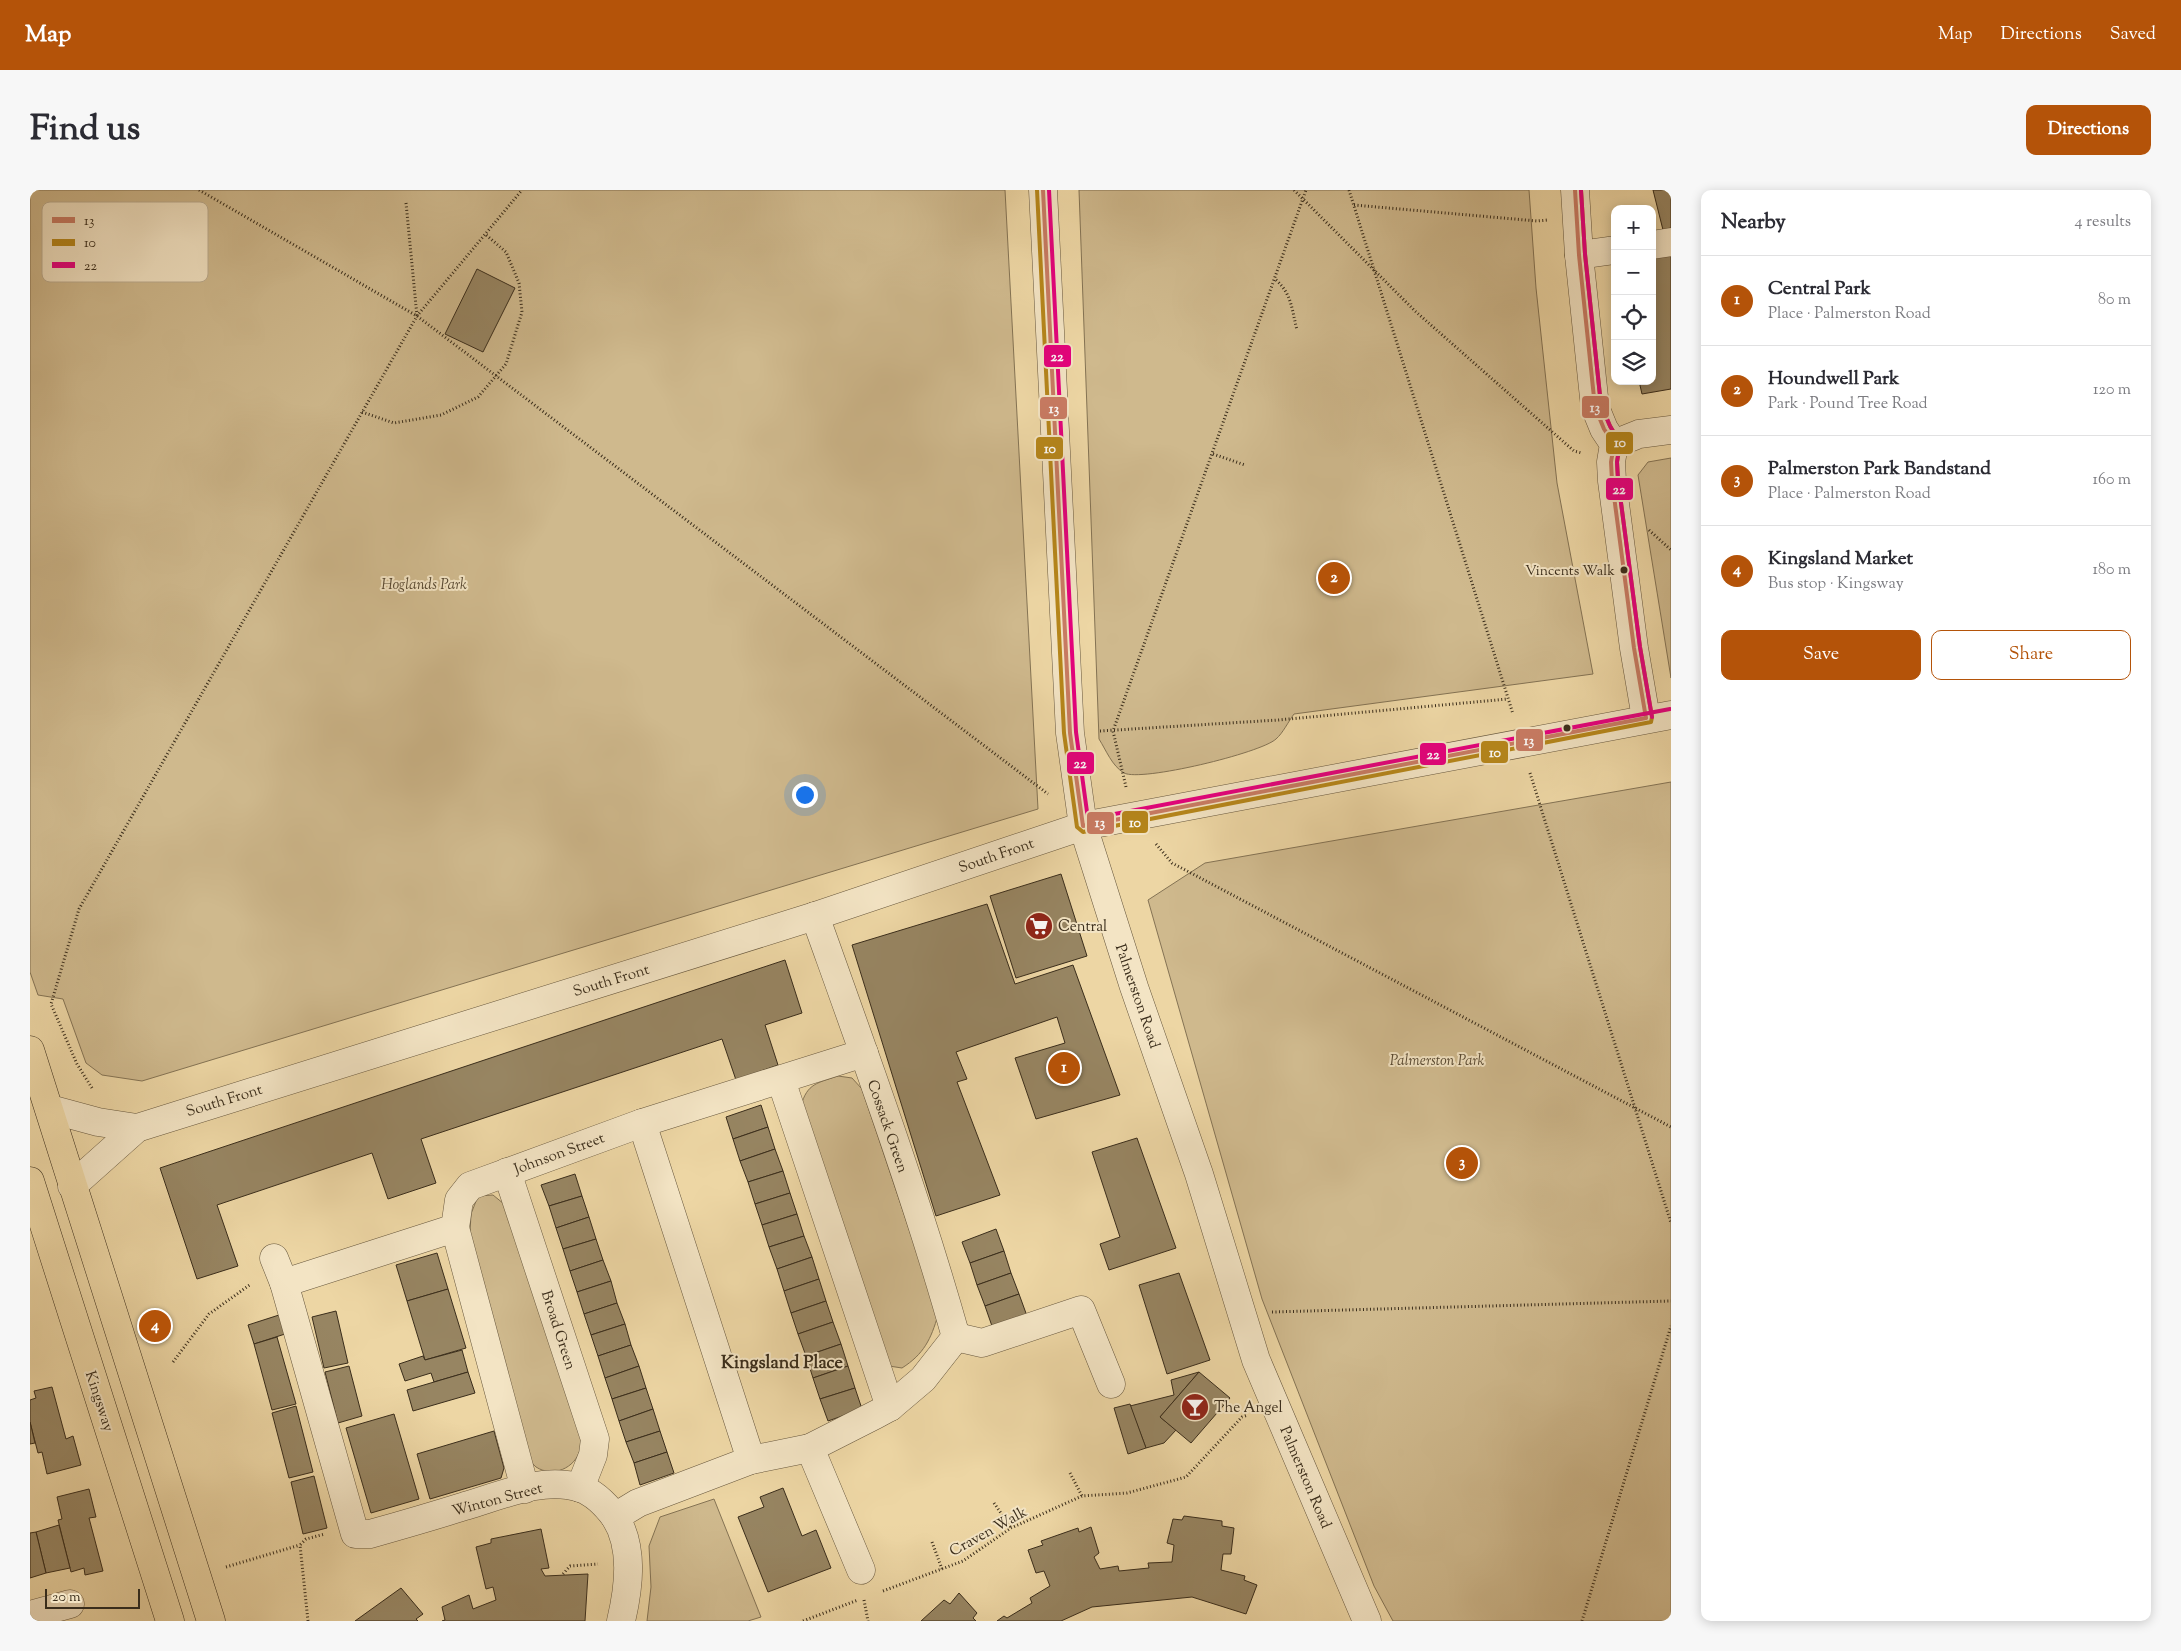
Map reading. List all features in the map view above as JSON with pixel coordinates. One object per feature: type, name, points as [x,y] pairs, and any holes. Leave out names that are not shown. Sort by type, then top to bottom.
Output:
[{"type":"main road","points":[[30,1050],[211,1621]]},
{"type":"main road","name":"Kingsway","points":[[30,1181],[170,1621]]},
{"type":"street","name":"Palmerston Road","points":[[1043,190],[1070,733],[1083,826],[1134,987],[1199,1174],[1256,1360],[1367,1621]]},
{"type":"street","points":[[1576,203],[1579,255],[1595,407],[1612,453],[1629,610],[1659,717]]},
{"type":"street","points":[[1656,244],[1671,242]]},
{"type":"street","points":[[1579,255],[1611,251]]},
{"type":"street","points":[[1612,453],[1639,434],[1671,430]]},
{"type":"street","name":"South Front","points":[[72,1186],[137,1128],[815,916],[1083,826],[1659,717]]},
{"type":"street","name":"Cossack Green","points":[[815,916],[864,1053],[938,1274],[956,1338]]},
{"type":"street","name":"Johnson Street","points":[[455,1228],[460,1200],[470,1186],[642,1123],[864,1053]]},
{"type":"street","points":[[781,1080],[890,1407]]},
{"type":"street","name":"South Front","points":[[50,1109],[98,1122],[137,1128]]},
{"type":"street","points":[[642,1123],[751,1460]]},
{"type":"street","name":"Broad Green","points":[[507,1172],[595,1439],[593,1455],[580,1488]]},
{"type":"street","points":[[284,1283],[455,1228],[526,1489]]},
{"type":"street","points":[[274,1258],[284,1283],[355,1534]]},
{"type":"street","points":[[621,1621],[627,1589],[628,1561],[622,1532],[615,1517],[638,1503],[751,1460],[810,1448],[890,1407],[923,1379],[956,1338],[982,1343],[1081,1310],[1111,1384]]},
{"type":"street","points":[[810,1448],[861,1570]]},
{"type":"street","name":"Winton Street","points":[[355,1534],[370,1534],[526,1489],[556,1485],[580,1488],[602,1502],[615,1517]]},
{"type":"street","points":[[30,1615],[70,1604]]},
{"type":"path","points":[[199,190],[417,316],[1032,780],[1083,826]]},
{"type":"path","points":[[97,1095],[76,1064],[51,1004],[79,908],[417,316],[522,190]]},
{"type":"path","points":[[1294,190],[1415,311],[1574,451],[1612,453]]},
{"type":"path","points":[[1306,190],[1276,280],[1113,730],[1132,816],[1172,863],[1671,1127]]},
{"type":"path","points":[[1349,190],[1671,1223]]},
{"type":"path","points":[[406,203],[417,316]]},
{"type":"path","points":[[1354,205],[1537,221],[1576,203]]},
{"type":"path","points":[[362,412],[394,423],[441,415],[478,397],[506,364],[522,312],[518,283],[506,252],[485,234]]},
{"type":"path","points":[[1276,280],[1287,291],[1291,300],[1298,330]]},
{"type":"path","points":[[1213,454],[1245,465]]},
{"type":"path","points":[[1070,733],[1278,720],[1508,699]]},
{"type":"path","points":[[173,1362],[209,1314],[252,1284],[284,1283]]},
{"type":"path","points":[[1267,1313],[1671,1301]]},
{"type":"path","points":[[1582,1621],[1671,1326]]},
{"type":"path","name":"Craven Walk","points":[[881,1592],[963,1561],[1010,1528],[1082,1496],[1127,1493],[1186,1477],[1242,1417],[1252,1414]]},
{"type":"path","points":[[1070,1473],[1082,1496]]},
{"type":"path","points":[[994,1503],[1010,1528]]},
{"type":"path","points":[[196,1576],[300,1545],[306,1540],[327,1534],[355,1534]]},
{"type":"path","points":[[932,1542],[942,1568]]},
{"type":"path","points":[[300,1545],[308,1621]]},
{"type":"path","points":[[563,1574],[570,1566],[628,1561]]},
{"type":"path","points":[[803,1621],[864,1598]]},
{"type":"green space","name":"Hoglands Park","points":[[30,190],[1005,190],[1038,809],[142,1081],[102,1075],[86,1063],[63,999],[38,995],[30,972]]},
{"type":"green space","points":[[1079,190],[1529,190],[1536,288],[1557,483],[1593,674],[1294,714],[1276,739],[1266,745],[1248,751],[1201,765],[1176,770],[1135,775],[1124,773],[1120,770],[1099,739]]},
{"type":"green space","points":[[1671,458],[1671,678],[1638,475],[1648,462]]},
{"type":"green space","name":"Palmerston Park","points":[[1671,782],[1671,1621],[1393,1621],[1374,1586],[1262,1299],[1148,900],[1205,863]]},
{"type":"green space","points":[[838,1076],[852,1078],[862,1089],[938,1315],[926,1345],[910,1363],[902,1368],[889,1366],[801,1106],[803,1098],[810,1088]]},
{"type":"green space","points":[[493,1195],[504,1204],[580,1430],[581,1445],[577,1456],[568,1466],[556,1471],[549,1472],[536,1467],[526,1454],[470,1233],[471,1214],[478,1196]]},
{"type":"green space","points":[[714,1499],[761,1617],[748,1621],[647,1621],[651,1587],[649,1546],[660,1517]]},
{"type":"building","points":[[1653,190],[1671,190],[1671,228],[1663,230]]},
{"type":"building","points":[[1671,253],[1671,389],[1642,394],[1640,385],[1656,385],[1656,255]]},
{"type":"building","points":[[477,269],[515,288],[483,352],[445,334]]},
{"type":"building","name":"Central","points":[[1061,874],[1087,956],[1016,978],[990,896]]},
{"type":"building","points":[[987,904],[1015,984],[1073,965],[1120,1095],[1036,1119],[1015,1058],[1065,1043],[1057,1017],[956,1052],[967,1079],[957,1082],[1000,1195],[936,1216],[852,945]]},
{"type":"building","points":[[785,960],[802,1013],[765,1025],[778,1065],[736,1080],[722,1039],[421,1139],[436,1183],[388,1199],[372,1153],[217,1205],[238,1266],[197,1279],[160,1168]]},
{"type":"building","points":[[761,1105],[768,1127],[733,1139],[726,1117]]},
{"type":"building","points":[[768,1127],[775,1149],[740,1161],[733,1139]]},
{"type":"building","points":[[1137,1138],[1176,1248],[1109,1270],[1100,1244],[1120,1237],[1092,1152]]},
{"type":"building","points":[[1462,1146],[1468,1147],[1473,1151],[1477,1156],[1477,1168],[1473,1173],[1468,1177],[1462,1178],[1456,1177],[1451,1173],[1447,1168],[1446,1162],[1447,1156],[1451,1151],[1456,1147]]},
{"type":"building","points":[[775,1149],[783,1171],[748,1182],[740,1161]]},
{"type":"building","points":[[783,1171],[790,1193],[755,1204],[748,1182]]},
{"type":"building","points":[[575,1174],[582,1196],[549,1206],[541,1185]]},
{"type":"building","points":[[790,1193],[797,1214],[762,1225],[755,1204]]},
{"type":"building","points":[[582,1196],[589,1217],[556,1228],[549,1206]]},
{"type":"building","points":[[797,1214],[804,1236],[769,1247],[762,1225]]},
{"type":"building","points":[[589,1217],[596,1239],[563,1249],[556,1228]]},
{"type":"building","points":[[996,1229],[1004,1251],[970,1263],[962,1242]]},
{"type":"building","points":[[804,1236],[812,1257],[777,1269],[769,1247]]},
{"type":"building","points":[[596,1239],[603,1260],[570,1271],[563,1249]]},
{"type":"building","points":[[1004,1251],[1011,1273],[977,1285],[970,1263]]},
{"type":"building","points":[[437,1253],[448,1289],[407,1301],[396,1265]]},
{"type":"building","points":[[812,1257],[819,1279],[784,1291],[777,1269]]},
{"type":"building","points":[[603,1260],[611,1281],[577,1292],[570,1271]]},
{"type":"building","points":[[1011,1273],[1019,1294],[985,1306],[977,1285]]},
{"type":"building","points":[[1179,1273],[1210,1360],[1167,1374],[1139,1285]]},
{"type":"building","points":[[819,1279],[826,1301],[791,1313],[784,1291]]},
{"type":"building","points":[[611,1281],[617,1303],[584,1314],[577,1292]]},
{"type":"building","points":[[448,1289],[466,1348],[425,1360],[407,1301]]},
{"type":"building","points":[[1019,1294],[1027,1316],[993,1329],[985,1306]]},
{"type":"building","points":[[826,1301],[833,1322],[798,1334],[791,1313]]},
{"type":"building","points":[[617,1303],[625,1324],[591,1335],[584,1314]]},
{"type":"building","points":[[336,1311],[348,1363],[324,1368],[312,1317]]},
{"type":"building","points":[[279,1315],[285,1334],[254,1344],[248,1325]]},
{"type":"building","points":[[833,1322],[841,1344],[806,1356],[798,1334]]},
{"type":"building","points":[[625,1324],[631,1345],[598,1356],[591,1335]]},
{"type":"building","points":[[277,1337],[296,1404],[272,1410],[254,1344]]},
{"type":"building","points":[[841,1344],[848,1366],[813,1378],[806,1356]]},
{"type":"building","points":[[631,1345],[639,1366],[605,1378],[598,1356]]},
{"type":"building","points":[[462,1350],[468,1372],[434,1382],[431,1373],[405,1381],[399,1364],[423,1356],[425,1360]]},
{"type":"building","points":[[349,1366],[362,1416],[338,1423],[325,1372]]},
{"type":"building","points":[[639,1366],[646,1388],[612,1399],[605,1378]]},
{"type":"building","points":[[848,1366],[855,1388],[820,1399],[813,1378]]},
{"type":"building","points":[[468,1372],[475,1393],[413,1411],[407,1390]]},
{"type":"building","points":[[1199,1372],[1160,1417],[1176,1430],[1164,1443],[1146,1448],[1130,1406],[1174,1395],[1171,1380]]},
{"type":"building","name":"The Angel","points":[[1199,1372],[1230,1398],[1191,1443],[1160,1417]]},
{"type":"building","points":[[52,1387],[66,1439],[73,1436],[81,1465],[47,1474],[42,1452],[38,1453],[30,1422],[30,1400],[36,1398],[34,1391]]},
{"type":"building","points":[[646,1388],[653,1409],[619,1421],[612,1399]]},
{"type":"building","points":[[855,1388],[862,1409],[828,1421],[820,1399]]},
{"type":"building","points":[[1130,1404],[1146,1448],[1128,1454],[1114,1408]]},
{"type":"building","points":[[296,1406],[313,1472],[289,1478],[272,1413]]},
{"type":"building","points":[[653,1409],[660,1431],[626,1442],[619,1421]]},
{"type":"building","points":[[394,1414],[419,1499],[371,1513],[346,1428]]},
{"type":"building","points":[[30,1422],[35,1443],[30,1444]]},
{"type":"building","points":[[494,1431],[504,1468],[501,1478],[430,1499],[417,1454]]},
{"type":"building","points":[[660,1431],[667,1452],[634,1463],[626,1442]]},
{"type":"building","points":[[667,1452],[674,1473],[640,1485],[634,1463]]},
{"type":"building","points":[[314,1476],[327,1528],[303,1534],[291,1482]]},
{"type":"building","points":[[783,1488],[802,1536],[816,1530],[831,1568],[768,1592],[738,1517],[764,1507],[760,1497]]},
{"type":"building","points":[[89,1489],[96,1517],[89,1518],[103,1571],[85,1575],[84,1568],[71,1572],[58,1520],[62,1519],[57,1497]]},
{"type":"building","points":[[1184,1516],[1222,1521],[1222,1526],[1234,1528],[1231,1554],[1223,1554],[1221,1570],[1245,1576],[1244,1580],[1257,1585],[1246,1614],[1192,1597],[1092,1607],[1061,1621],[997,1621],[1004,1616],[1007,1618],[1032,1603],[1030,1598],[1050,1586],[1044,1571],[1036,1573],[1028,1550],[1043,1545],[1041,1541],[1078,1528],[1079,1532],[1091,1527],[1099,1553],[1094,1557],[1100,1569],[1118,1566],[1119,1571],[1149,1568],[1148,1563],[1172,1562],[1174,1545],[1167,1543],[1173,1519],[1182,1520]]},
{"type":"building","points":[[59,1525],[70,1568],[46,1573],[36,1532]]},
{"type":"building","points":[[541,1529],[549,1568],[541,1569],[545,1576],[588,1574],[585,1621],[442,1621],[445,1620],[442,1607],[469,1595],[473,1609],[496,1600],[493,1587],[486,1589],[476,1547],[491,1543],[491,1539]]},
{"type":"building","points":[[36,1532],[46,1573],[30,1578],[30,1533]]},
{"type":"building","points":[[401,1588],[423,1614],[416,1619],[418,1621],[355,1621]]},
{"type":"building","points":[[959,1593],[977,1613],[973,1618],[976,1621],[921,1621],[944,1600],[950,1604]]},
{"type":"transit line","name":"10","points":[[1037,190],[1064,733],[1077,827],[1083,832],[1651,722],[1652,717],[1640,647],[1618,480],[1617,462],[1620,443],[1601,405],[1585,254],[1581,190]]},
{"type":"transit line","name":"13","points":[[1043,190],[1070,733],[1083,826],[1646,718],[1634,648],[1612,481],[1611,462],[1614,444],[1604,429],[1595,407],[1579,255],[1575,190]]},
{"type":"transit line","name":"22","points":[[1049,190],[1076,732],[1088,819],[1670,709]]},
{"type":"transit line","name":"22","points":[[1581,190],[1585,254],[1601,405],[1620,443],[1617,462],[1618,480],[1640,647],[1652,717]]},
{"type":"place","name":"Vincents Walk","points":[[1624,570]]},
{"type":"place","name":"Houndwell Park","points":[[1334,578]]},
{"type":"place","name":"Central","points":[[1039,926]]},
{"type":"place","name":"Central Park","points":[[1064,1068]]},
{"type":"place","name":"Palmerston Park Bandstand","points":[[1462,1163]]},
{"type":"place","name":"Kingsland Market","points":[[155,1326]]},
{"type":"place","name":"The Angel","points":[[1195,1407]]},
{"type":"district","name":"Kingsland Place","points":[[782,1362]]}]
